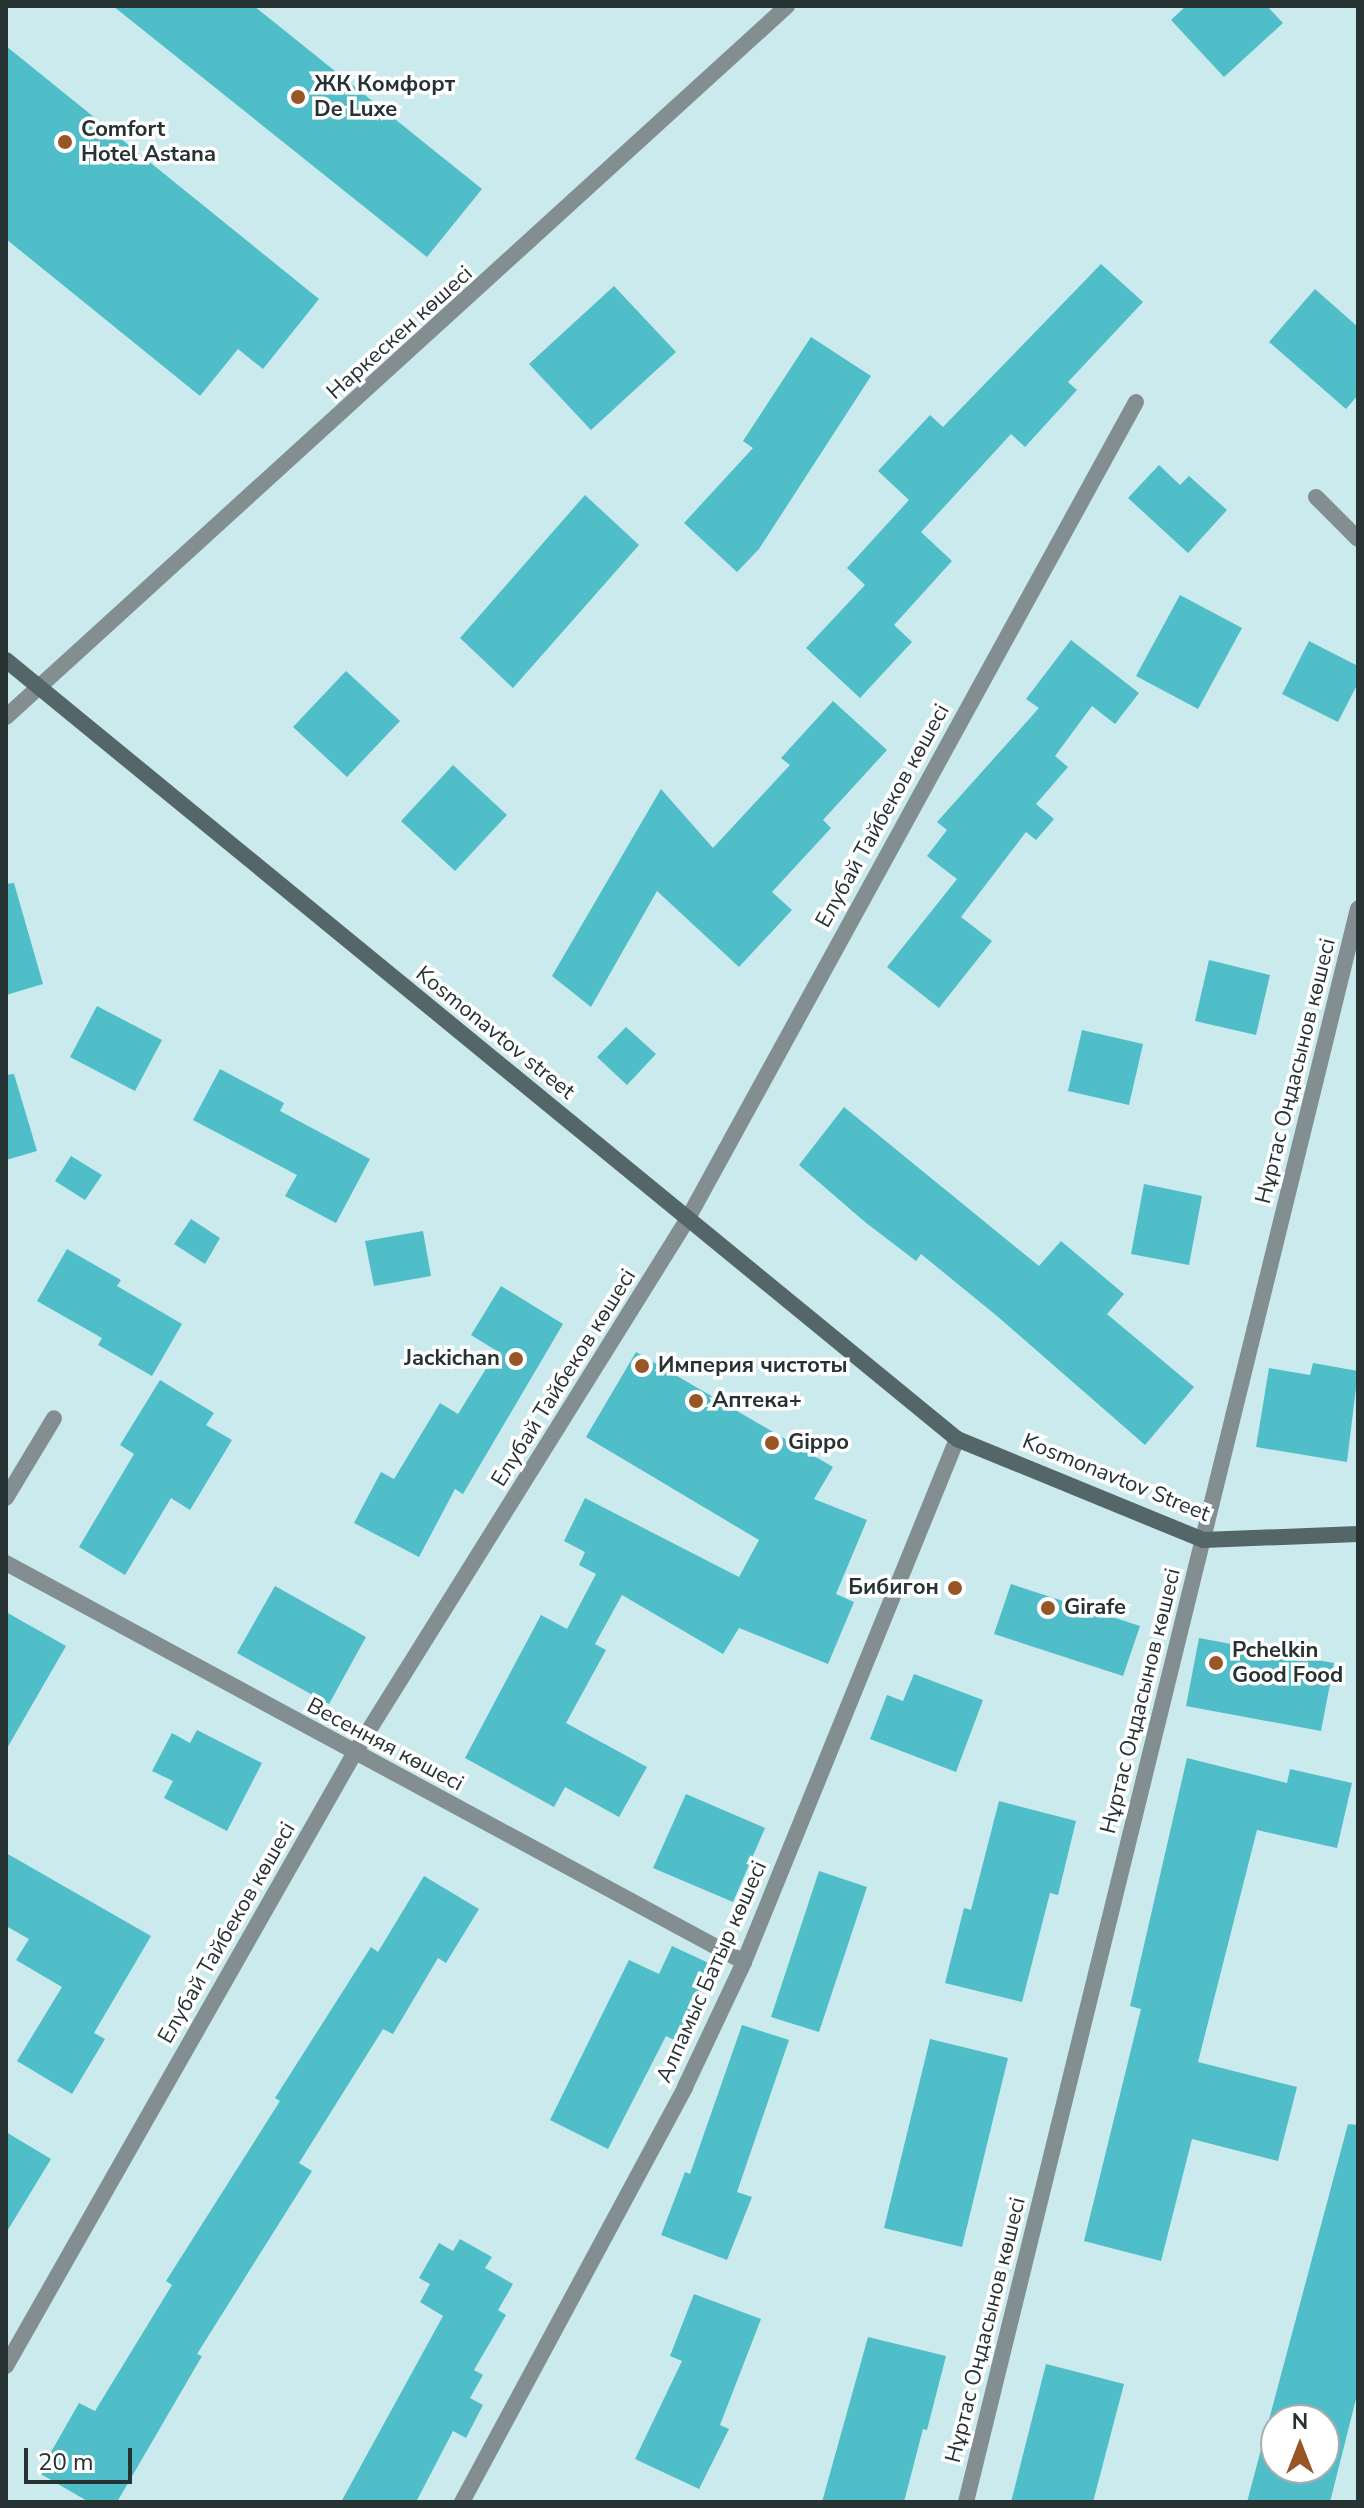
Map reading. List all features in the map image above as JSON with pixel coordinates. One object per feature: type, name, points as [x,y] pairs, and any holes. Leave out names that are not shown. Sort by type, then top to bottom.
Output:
[{"type":"street","name":"Наркескен көшесі","points":[[6,717],[36,685],[58,673],[787,6]]},
{"type":"street","name":"Елубай Тайбеков көшесі","points":[[6,2366],[354,1754],[687,1220],[1136,402]]},
{"type":"street","points":[[1316,497],[1358,539]]},
{"type":"street","name":"Kosmonavtov street","points":[[6,660],[957,1439]]},
{"type":"street","name":"Нұртас Оңдасынов көшесі","points":[[966,2502],[1358,909]]},
{"type":"street","points":[[6,1498],[54,1418]]},
{"type":"street","name":"Kosmonavtov Street","points":[[957,1439],[1203,1540],[1358,1534]]},
{"type":"street","name":"Алпамыс Батыр көшесі","points":[[462,2502],[685,2087],[744,1962],[957,1439]]},
{"type":"street","name":"Весенняя көшесі","points":[[6,1563],[354,1754],[744,1962]]},
{"type":"building","name":"ЖК Комфорт De Luxe","points":[[113,6],[254,6],[482,189],[427,257]]},
{"type":"building","points":[[1186,6],[1267,6],[1283,23],[1224,77],[1171,20]]},
{"type":"building","name":"Comfort Hotel Astana","points":[[6,46],[319,299],[263,369],[238,349],[200,396],[6,239]]},
{"type":"building","points":[[1101,264],[1143,302],[1068,382],[1077,390],[1025,447],[1011,434],[921,532],[952,561],[894,625],[912,642],[860,698],[806,648],[865,585],[847,568],[909,500],[878,471],[930,415],[943,427]]},
{"type":"building","points":[[614,286],[676,352],[591,430],[529,364]]},
{"type":"building","points":[[1315,289],[1358,327],[1358,395],[1346,409],[1269,342]]},
{"type":"building","points":[[811,337],[871,376],[759,549],[737,572],[684,523],[753,448],[743,441]]},
{"type":"building","points":[[1159,465],[1180,485],[1189,476],[1227,510],[1188,553],[1128,498]]},
{"type":"building","points":[[585,495],[639,545],[513,688],[460,638]]},
{"type":"building","points":[[1180,595],[1242,628],[1198,709],[1136,676]]},
{"type":"building","points":[[1071,640],[1139,693],[1115,724],[1092,706],[1055,756],[1068,767],[1036,804],[1054,819],[1036,840],[1026,832],[961,917],[992,941],[939,1008],[887,967],[957,879],[927,856],[947,830],[937,822],[1039,708],[1026,699]]},
{"type":"building","points":[[1309,641],[1358,666],[1358,683],[1338,722],[1282,694]]},
{"type":"building","points":[[346,671],[400,721],[347,777],[293,727]]},
{"type":"building","points":[[833,701],[887,750],[823,820],[831,828],[772,892],[792,910],[739,967],[657,891],[591,1007],[552,976],[661,789],[713,848],[790,765],[781,758]]},
{"type":"building","points":[[453,765],[507,815],[455,871],[401,821]]},
{"type":"building","points":[[14,883],[43,984],[6,995],[6,884]]},
{"type":"building","points":[[1209,960],[1270,975],[1256,1035],[1195,1021]]},
{"type":"building","points":[[97,1006],[162,1040],[135,1091],[70,1057]]},
{"type":"building","points":[[626,1027],[656,1054],[627,1085],[597,1057]]},
{"type":"building","points":[[1082,1030],[1143,1044],[1129,1105],[1068,1091]]},
{"type":"building","points":[[220,1069],[284,1103],[280,1111],[370,1159],[336,1223],[285,1196],[297,1175],[193,1120]]},
{"type":"building","points":[[14,1074],[37,1151],[6,1160],[6,1075]]},
{"type":"building","points":[[844,1107],[1039,1266],[1061,1241],[1124,1294],[1107,1314],[1194,1387],[1145,1445],[921,1254],[916,1261],[799,1165]]},
{"type":"building","points":[[71,1156],[102,1175],[85,1200],[55,1181]]},
{"type":"building","points":[[1144,1184],[1202,1196],[1189,1265],[1131,1254]]},
{"type":"building","points":[[191,1219],[220,1238],[205,1264],[174,1244]]},
{"type":"building","points":[[423,1231],[431,1276],[374,1286],[365,1241]]},
{"type":"building","points":[[67,1249],[121,1280],[117,1286],[182,1324],[152,1376],[98,1345],[102,1338],[37,1301]]},
{"type":"building","points":[[501,1286],[563,1324],[463,1494],[455,1489],[419,1557],[354,1523],[381,1472],[394,1479],[440,1403],[458,1414],[497,1351],[471,1335]]},
{"type":"building","points":[[636,1352],[833,1467],[814,1499],[867,1520],[836,1594],[854,1602],[828,1664],[739,1628],[723,1654],[622,1595],[595,1644],[606,1650],[566,1723],[647,1767],[619,1817],[565,1787],[554,1807],[465,1758],[541,1615],[567,1629],[596,1574],[579,1565],[585,1552],[564,1541],[585,1498],[739,1577],[759,1540],[586,1437]]},
{"type":"building","points":[[1313,1363],[1358,1371],[1347,1462],[1256,1447],[1269,1368],[1310,1375]]},
{"type":"building","points":[[160,1380],[214,1413],[206,1425],[232,1440],[190,1510],[171,1498],[125,1575],[79,1547],[134,1454],[120,1445]]},
{"type":"building","points":[[1011,1584],[1140,1626],[1123,1676],[994,1634]]},
{"type":"building","points":[[275,1586],[366,1637],[329,1704],[237,1653]]},
{"type":"building","points":[[6,1612],[66,1646],[6,1750]]},
{"type":"building","points":[[1199,1638],[1334,1663],[1321,1731],[1186,1706]]},
{"type":"building","points":[[914,1674],[983,1700],[956,1772],[870,1739],[887,1695],[903,1701]]},
{"type":"building","points":[[197,1730],[262,1763],[227,1831],[164,1798],[173,1781],[152,1771],[172,1733],[190,1743]]},
{"type":"building","points":[[1187,1758],[1287,1783],[1290,1769],[1352,1783],[1337,1848],[1257,1830],[1198,2062],[1297,2087],[1278,2161],[1192,2139],[1161,2261],[1084,2241],[1141,2009],[1130,2006]]},
{"type":"building","points":[[686,1794],[765,1828],[733,1902],[653,1868]]},
{"type":"building","points":[[999,1801],[1076,1821],[1058,1895],[1050,1893],[1022,2002],[945,1983],[964,1908],[971,1910]]},
{"type":"building","points":[[6,1853],[151,1936],[94,2033],[105,2039],[72,2094],[17,2061],[62,1987],[16,1960],[29,1939],[6,1926]]},
{"type":"building","points":[[819,1871],[867,1887],[819,2032],[771,2017]]},
{"type":"building","points":[[424,1876],[479,1909],[446,1963],[438,1958],[393,2034],[383,2029],[299,2163],[312,2171],[197,2354],[202,2356],[117,2502],[89,2502],[39,2473],[79,2403],[95,2411],[172,2285],[166,2281],[280,2101],[275,2098],[371,1947],[378,1952]]},
{"type":"building","points":[[672,1946],[713,1965],[678,2042],[666,2036],[608,2149],[550,2120],[629,1960],[659,1974]]},
{"type":"building","points":[[742,2025],[789,2040],[737,2192],[752,2197],[727,2260],[661,2235],[685,2172],[690,2174]]},
{"type":"building","points":[[930,2039],[1008,2058],[962,2247],[884,2228]]},
{"type":"building","points":[[1348,2124],[1358,2125],[1358,2391],[1340,2462],[1340,2404],[1273,2404]]},
{"type":"building","points":[[6,2132],[51,2159],[6,2233]]},
{"type":"building","points":[[460,2239],[492,2257],[485,2268],[513,2284],[498,2310],[506,2315],[474,2370],[483,2375],[470,2398],[483,2405],[466,2438],[453,2431],[416,2502],[341,2502],[443,2316],[420,2302],[430,2284],[419,2278],[439,2243],[453,2251]]},
{"type":"building","points":[[694,2294],[761,2319],[720,2425],[729,2429],[699,2489],[635,2459],[682,2361],[670,2356]]},
{"type":"building","points":[[868,2337],[946,2356],[927,2430],[923,2429],[904,2502],[822,2502]]},
{"type":"building","points":[[1046,2364],[1124,2384],[1093,2502],[1011,2502]]},
{"type":"building","points":[[1260,2453],[1260,2484],[1335,2484],[1330,2502],[1247,2502]]},
{"type":"place","name":"ЖК Комфорт De Luxe","points":[[298,97]]},
{"type":"place","name":"Comfort Hotel Astana","points":[[65,142]]},
{"type":"place","name":"Jackichan","points":[[516,1359]]},
{"type":"place","name":"Империя чистоты","points":[[642,1366]]},
{"type":"place","name":"Аптека+","points":[[696,1401]]},
{"type":"place","name":"Gippo","points":[[772,1443]]},
{"type":"place","name":"Бибигон","points":[[955,1588]]},
{"type":"place","name":"Girafe","points":[[1048,1608]]},
{"type":"place","name":"Pchelkin Good Food","points":[[1216,1663]]}]
